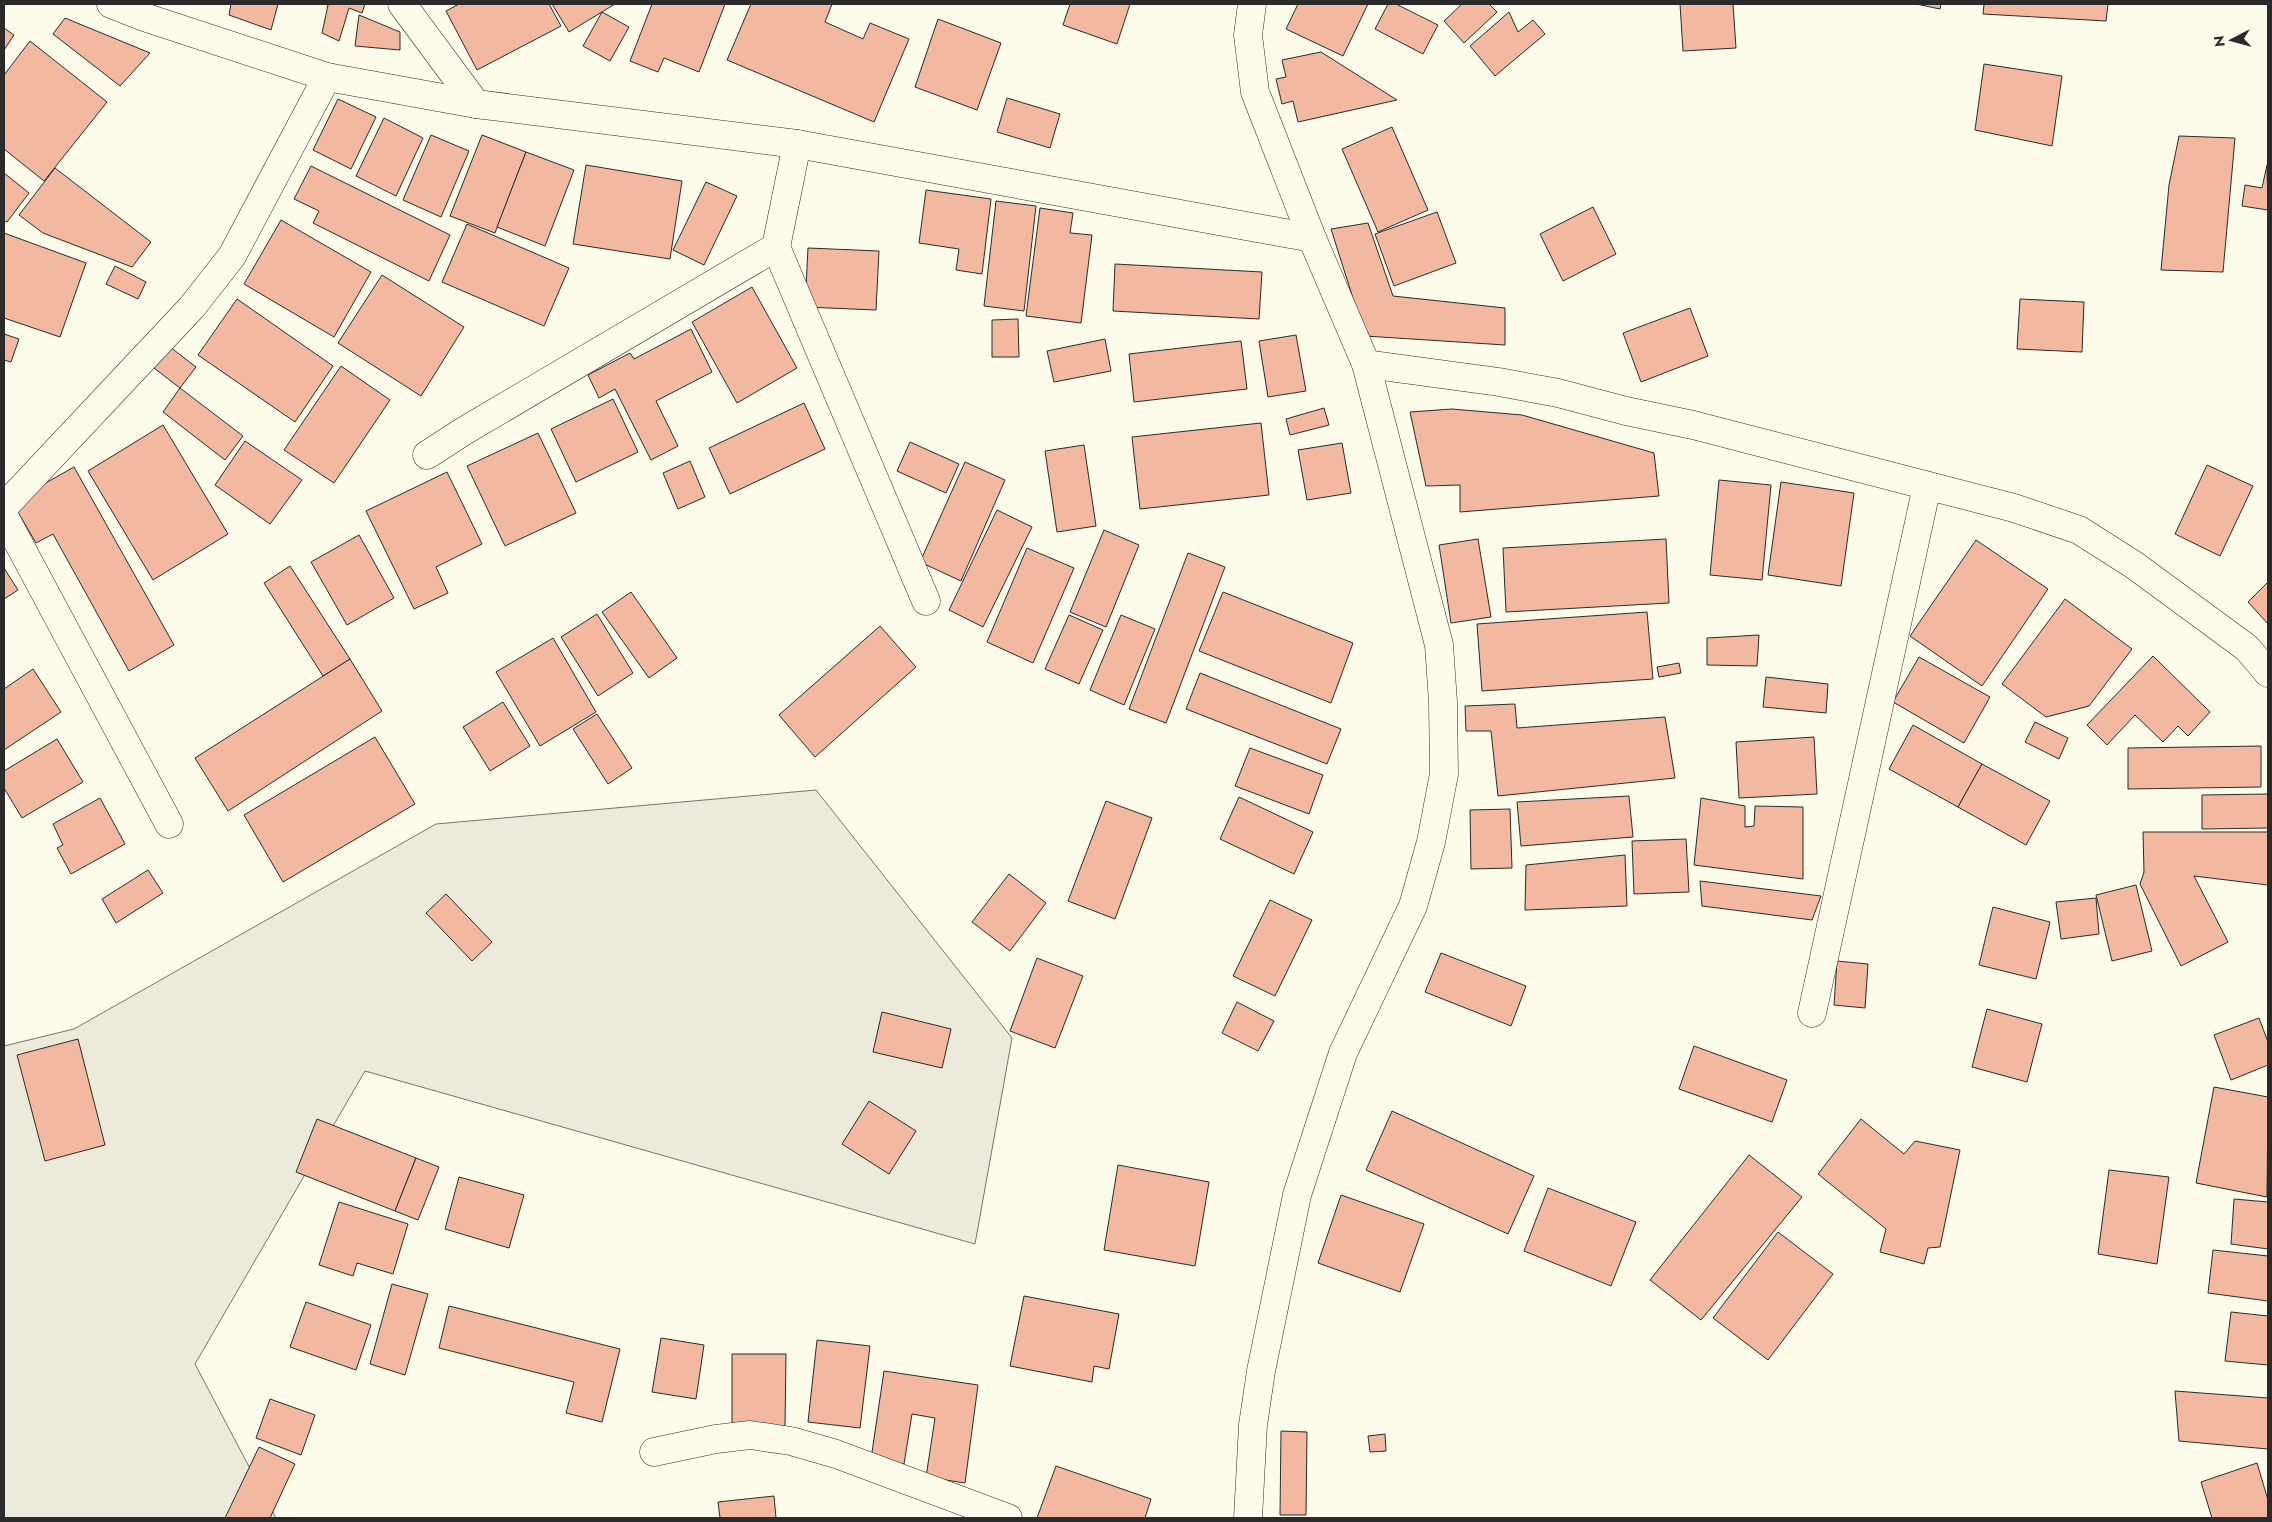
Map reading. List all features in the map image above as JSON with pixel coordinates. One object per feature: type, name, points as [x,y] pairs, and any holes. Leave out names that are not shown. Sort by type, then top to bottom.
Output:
[{"type":"street","points":[[111,4],[144,17],[327,77],[476,104],[797,144],[1312,238]]},
{"type":"street","points":[[402,4],[476,104]]},
{"type":"street","points":[[1248,1518],[1253,1425],[1260,1371],[1297,1195],[1343,1053],[1413,906],[1431,842],[1444,774],[1443,702],[1439,645],[1366,364],[1312,238],[1255,92],[1248,35],[1252,4]]},
{"type":"street","points":[[4,507],[192,307],[232,256],[327,77]]},
{"type":"street","points":[[797,144],[776,247],[926,602]]},
{"type":"street","points":[[427,455],[464,431],[776,247]]},
{"type":"street","points":[[1366,364],[1499,382],[1558,393],[1626,411],[1702,427],[2014,508],[2079,530],[2134,565],[2246,648],[2268,673]]},
{"type":"street","points":[[1812,1013],[1927,486]]},
{"type":"street","points":[[4,516],[169,824]]},
{"type":"street","points":[[654,1452],[750,1435],[791,1441],[836,1454],[1008,1518]]},
{"type":"shaded area","points":[[816,790],[1012,1038],[975,1244],[365,1071],[195,1364],[276,1518],[4,1518],[4,1046],[74,1029],[436,824]]},
{"type":"building","points":[[231,4],[278,4],[271,30],[229,15]]},
{"type":"building","points":[[323,4],[365,4],[362,13],[349,8],[339,41],[322,33],[328,5]]},
{"type":"building","points":[[459,4],[549,4],[561,26],[477,70],[446,11]]},
{"type":"building","points":[[552,4],[615,4],[569,32]]},
{"type":"building","points":[[652,4],[725,4],[699,72],[664,58],[658,72],[630,61]]},
{"type":"building","points":[[751,4],[832,4],[825,22],[863,39],[870,23],[909,39],[874,122],[727,60]]},
{"type":"building","points":[[1070,4],[1130,4],[1117,44],[1063,25]]},
{"type":"building","points":[[1298,4],[1368,4],[1343,56],[1286,29]]},
{"type":"building","points":[[1388,4],[1396,4],[1438,25],[1423,54],[1375,29]]},
{"type":"building","points":[[1462,4],[1489,4],[1497,12],[1464,43],[1444,21]]},
{"type":"building","points":[[1680,4],[1733,4],[1736,48],[1683,51]]},
{"type":"building","points":[[1916,4],[1941,4],[1940,9]]},
{"type":"building","points":[[1984,4],[2108,4],[2106,21],[1983,14]]},
{"type":"building","points":[[602,12],[629,27],[610,61],[583,46]]},
{"type":"building","points":[[1509,12],[1518,32],[1533,20],[1545,34],[1495,76],[1470,46]]},
{"type":"building","points":[[359,15],[400,32],[400,50],[355,46]]},
{"type":"building","points":[[65,18],[150,53],[120,86],[53,34]]},
{"type":"building","points":[[938,19],[1001,43],[977,110],[915,87]]},
{"type":"building","points":[[4,28],[14,35],[4,50]]},
{"type":"building","points":[[30,41],[107,102],[44,181],[4,149],[4,75]]},
{"type":"building","points":[[1321,52],[1397,100],[1298,122],[1293,101],[1282,104],[1276,79],[1286,77],[1282,60]]},
{"type":"building","points":[[1984,64],[2062,76],[2052,146],[1975,130]]},
{"type":"building","points":[[1007,98],[1060,114],[1050,148],[997,132]]},
{"type":"building","points":[[338,99],[376,117],[351,169],[313,150]]},
{"type":"building","points":[[384,118],[423,138],[396,196],[356,176]]},
{"type":"building","points":[[1392,127],[1428,210],[1378,232],[1342,149]]},
{"type":"building","points":[[431,135],[469,151],[441,217],[403,200]]},
{"type":"building","points":[[482,135],[526,152],[495,233],[450,216]]},
{"type":"building","points":[[2179,136],[2235,138],[2223,272],[2161,270],[2169,185]]},
{"type":"building","points":[[526,152],[574,170],[545,246],[497,227]]},
{"type":"building","points":[[586,165],[682,181],[670,259],[573,244]]},
{"type":"building","points":[[2267,165],[2268,210],[2242,206],[2245,185],[2262,188]]},
{"type":"building","points":[[311,166],[450,235],[429,281],[313,223],[319,211],[294,199]]},
{"type":"building","points":[[55,168],[151,242],[132,267],[43,233],[19,215]]},
{"type":"building","points":[[4,173],[29,193],[7,222],[4,221]]},
{"type":"building","points":[[706,182],[737,196],[704,265],[673,250]]},
{"type":"building","points":[[926,190],[991,199],[982,274],[956,270],[959,249],[919,243]]},
{"type":"building","points":[[996,201],[1036,206],[1024,311],[984,306]]},
{"type":"building","points":[[1593,207],[1616,254],[1563,281],[1540,234]]},
{"type":"building","points":[[1040,208],[1073,213],[1070,233],[1092,235],[1081,323],[1026,316]]},
{"type":"building","points":[[1437,212],[1456,263],[1394,286],[1375,234]]},
{"type":"building","points":[[281,220],[371,272],[334,337],[244,284]]},
{"type":"building","points":[[1368,223],[1393,296],[1505,308],[1505,345],[1365,336],[1331,229]]},
{"type":"building","points":[[467,224],[569,268],[544,326],[442,282]]},
{"type":"building","points":[[4,233],[86,263],[60,337],[4,318]]},
{"type":"building","points":[[808,248],[879,251],[876,310],[805,307]]},
{"type":"building","points":[[1115,264],[1262,272],[1259,319],[1113,311]]},
{"type":"building","points":[[115,266],[146,282],[138,299],[106,284]]},
{"type":"building","points":[[382,275],[464,327],[421,396],[338,343]]},
{"type":"building","points":[[752,287],[797,368],[737,403],[692,322]]},
{"type":"building","points":[[237,299],[333,366],[295,422],[198,355]]},
{"type":"building","points":[[2020,299],[2084,302],[2082,352],[2017,349]]},
{"type":"building","points":[[1690,308],[1708,356],[1641,382],[1623,333]]},
{"type":"building","points":[[1018,319],[1019,357],[992,357],[992,320]]},
{"type":"building","points":[[691,329],[712,372],[656,401],[678,446],[651,460],[615,389],[599,398],[588,375],[630,353],[634,359]]},
{"type":"building","points":[[4,334],[19,339],[11,362],[4,360]]},
{"type":"building","points":[[1296,335],[1306,391],[1268,397],[1259,341]]},
{"type":"building","points":[[1105,339],[1111,371],[1054,382],[1047,351]]},
{"type":"building","points":[[1241,341],[1247,389],[1134,402],[1129,354]]},
{"type":"building","points":[[170,347],[196,367],[180,388],[154,368]]},
{"type":"building","points":[[341,366],[390,400],[334,483],[284,450]]},
{"type":"building","points":[[180,388],[243,436],[225,460],[163,412]]},
{"type":"building","points":[[613,399],[638,452],[576,482],[551,429]]},
{"type":"building","points":[[804,403],[825,449],[730,494],[709,448]]},
{"type":"building","points":[[1324,408],[1329,425],[1290,435],[1286,419]]},
{"type":"building","points":[[1452,409],[1522,415],[1654,453],[1659,496],[1460,512],[1460,485],[1426,486],[1410,412]]},
{"type":"building","points":[[1261,423],[1269,495],[1140,509],[1132,437]]},
{"type":"building","points":[[163,425],[228,534],[153,580],[88,471]]},
{"type":"building","points":[[538,433],[576,513],[505,546],[467,466]]},
{"type":"building","points":[[245,441],[302,480],[270,524],[215,485]]},
{"type":"building","points":[[910,442],[959,464],[946,493],[897,471]]},
{"type":"building","points":[[1342,443],[1351,493],[1307,500],[1298,450]]},
{"type":"building","points":[[1084,445],[1096,526],[1057,532],[1045,451]]},
{"type":"building","points":[[690,461],[705,497],[678,509],[663,473]]},
{"type":"building","points":[[965,462],[1005,480],[961,581],[920,562]]},
{"type":"building","points":[[2207,465],[2253,486],[2220,556],[2175,534]]},
{"type":"building","points":[[74,467],[174,645],[129,671],[53,534],[36,543],[12,502]]},
{"type":"building","points":[[447,472],[482,544],[436,567],[448,593],[414,609],[366,511]]},
{"type":"building","points":[[1719,480],[1771,485],[1762,580],[1710,575]]},
{"type":"building","points":[[1781,482],[1854,493],[1841,586],[1768,575]]},
{"type":"building","points":[[997,510],[1032,527],[983,627],[949,610]]},
{"type":"building","points":[[1104,530],[1139,545],[1106,627],[1070,612]]},
{"type":"building","points":[[359,535],[394,598],[347,625],[311,562]]},
{"type":"building","points":[[1478,539],[1491,617],[1451,623],[1439,545]]},
{"type":"building","points":[[1666,539],[1669,603],[1506,612],[1503,548]]},
{"type":"building","points":[[1976,540],[2048,589],[1982,686],[1910,636]]},
{"type":"building","points":[[1027,548],[1074,568],[1033,663],[987,642]]},
{"type":"building","points":[[1188,553],[1225,567],[1166,723],[1129,709]]},
{"type":"building","points":[[290,566],[350,659],[323,676],[264,583]]},
{"type":"building","points":[[4,568],[18,590],[4,599]]},
{"type":"building","points":[[2268,582],[2268,624],[2248,602]]},
{"type":"building","points":[[631,592],[677,658],[649,678],[602,612]]},
{"type":"building","points":[[1223,592],[1353,643],[1331,703],[1199,651]]},
{"type":"building","points":[[2065,599],[2132,649],[2089,706],[2046,717],[2002,684]]},
{"type":"building","points":[[1647,612],[1653,679],[1482,691],[1477,624]]},
{"type":"building","points":[[597,614],[633,673],[598,696],[561,637]]},
{"type":"building","points":[[1069,615],[1103,630],[1079,684],[1045,669]]},
{"type":"building","points":[[1121,615],[1155,629],[1124,705],[1090,690]]},
{"type":"building","points":[[880,626],[916,667],[815,757],[779,715]]},
{"type":"building","points":[[1759,635],[1757,666],[1707,665],[1707,638]]},
{"type":"building","points":[[553,638],[596,712],[540,746],[496,672]]},
{"type":"building","points":[[2153,656],[2210,712],[2188,736],[2178,726],[2163,742],[2135,715],[2107,745],[2087,725]]},
{"type":"building","points":[[1919,657],[1990,697],[1964,743],[1893,702]]},
{"type":"building","points":[[350,659],[382,711],[228,811],[195,758]]},
{"type":"building","points":[[1679,663],[1681,673],[1659,677],[1657,667]]},
{"type":"building","points":[[33,669],[61,712],[4,750],[4,689]]},
{"type":"building","points":[[1200,673],[1341,729],[1327,764],[1186,709]]},
{"type":"building","points":[[1766,677],[1828,684],[1826,713],[1763,707]]},
{"type":"building","points":[[503,702],[530,746],[490,771],[463,727]]},
{"type":"building","points":[[1515,704],[1517,728],[1665,717],[1675,778],[1498,796],[1491,731],[1466,731],[1465,706]]},
{"type":"building","points":[[597,714],[632,768],[608,784],[573,729]]},
{"type":"building","points":[[2035,722],[2068,738],[2059,759],[2025,742]]},
{"type":"building","points":[[1913,725],[1982,764],[1958,807],[1889,769]]},
{"type":"building","points":[[375,737],[415,804],[283,882],[244,815]]},
{"type":"building","points":[[1814,737],[1817,794],[1739,798],[1736,742]]},
{"type":"building","points":[[57,739],[83,782],[22,818],[4,788],[4,771]]},
{"type":"building","points":[[2261,746],[2261,787],[2128,789],[2128,748]]},
{"type":"building","points":[[1250,748],[1323,775],[1309,814],[1235,786]]},
{"type":"building","points":[[1982,764],[2050,801],[2026,845],[1958,807]]},
{"type":"building","points":[[2268,794],[2268,828],[2202,829],[2202,795]]},
{"type":"building","points":[[1629,796],[1633,837],[1521,846],[1517,802]]},
{"type":"building","points":[[1239,797],[1313,832],[1294,874],[1220,839]]},
{"type":"building","points":[[100,798],[125,844],[71,874],[57,848],[63,845],[53,824]]},
{"type":"building","points":[[1701,798],[1745,806],[1745,827],[1754,826],[1755,806],[1803,807],[1803,879],[1694,865]]},
{"type":"building","points":[[1106,801],[1152,818],[1115,919],[1068,901]]},
{"type":"building","points":[[1510,809],[1512,868],[1471,869],[1470,810]]},
{"type":"building","points":[[2143,832],[2268,832],[2268,885],[2194,876],[2228,942],[2181,966],[2140,884],[2144,872]]},
{"type":"building","points":[[1686,839],[1689,892],[1634,894],[1632,841]]},
{"type":"building","points":[[1625,855],[1627,906],[1525,910],[1526,865]]},
{"type":"building","points":[[148,870],[163,893],[116,923],[102,899]]},
{"type":"building","points":[[1009,874],[1046,903],[1010,951],[972,922]]},
{"type":"building","points":[[1700,881],[1821,896],[1812,920],[1702,906]]},
{"type":"building","points":[[2136,885],[2152,951],[2112,961],[2096,895]]},
{"type":"building","points":[[446,894],[492,942],[472,961],[426,913]]},
{"type":"building","points":[[2096,898],[2099,934],[2061,939],[2056,902]]},
{"type":"building","points":[[1270,900],[1312,920],[1275,996],[1233,976]]},
{"type":"building","points":[[1993,907],[2050,922],[2036,979],[1979,965]]},
{"type":"building","points":[[1441,953],[1526,986],[1511,1026],[1425,992]]},
{"type":"building","points":[[1037,958],[1083,976],[1055,1048],[1010,1031]]},
{"type":"building","points":[[1837,961],[1868,964],[1865,1008],[1834,1005]]},
{"type":"building","points":[[1237,1002],[1274,1021],[1258,1051],[1222,1033]]},
{"type":"building","points":[[1987,1009],[2042,1024],[2027,1082],[1972,1067]]},
{"type":"building","points":[[882,1012],[951,1029],[942,1068],[873,1052]]},
{"type":"building","points":[[2259,1018],[2268,1042],[2268,1065],[2231,1080],[2214,1035]]},
{"type":"building","points":[[78,1039],[105,1145],[45,1161],[17,1055]]},
{"type":"building","points":[[1694,1046],[1787,1080],[1772,1122],[1679,1089]]},
{"type":"building","points":[[2214,1087],[2268,1097],[2267,1197],[2196,1183]]},
{"type":"building","points":[[869,1101],[916,1131],[889,1174],[842,1144]]},
{"type":"building","points":[[1392,1111],[1534,1176],[1508,1234],[1366,1170]]},
{"type":"building","points":[[317,1119],[416,1158],[395,1211],[296,1172]]},
{"type":"building","points":[[1861,1119],[1904,1154],[1915,1141],[1960,1150],[1940,1247],[1928,1248],[1924,1264],[1880,1252],[1886,1229],[1818,1174]]},
{"type":"building","points":[[1749,1155],[1802,1197],[1701,1320],[1650,1280]]},
{"type":"building","points":[[416,1158],[439,1167],[418,1220],[395,1211]]},
{"type":"building","points":[[1118,1165],[1209,1182],[1195,1266],[1104,1250]]},
{"type":"building","points":[[2109,1170],[2169,1177],[2157,1264],[2098,1254]]},
{"type":"building","points":[[459,1177],[524,1195],[509,1248],[445,1229]]},
{"type":"building","points":[[1548,1188],[1636,1222],[1611,1286],[1524,1251]]},
{"type":"building","points":[[1341,1195],[1424,1224],[1400,1292],[1318,1263]]},
{"type":"building","points":[[2234,1199],[2268,1202],[2268,1249],[2231,1244]]},
{"type":"building","points":[[339,1202],[408,1224],[393,1274],[357,1263],[353,1276],[319,1265]]},
{"type":"building","points":[[1778,1232],[1833,1274],[1768,1360],[1713,1318]]},
{"type":"building","points":[[2213,1250],[2268,1256],[2268,1301],[2208,1293]]},
{"type":"building","points":[[392,1284],[428,1294],[405,1375],[370,1364]]},
{"type":"building","points":[[1024,1296],[1119,1314],[1109,1369],[1094,1366],[1092,1382],[1010,1366]]},
{"type":"building","points":[[306,1302],[371,1325],[356,1370],[290,1347]]},
{"type":"building","points":[[449,1306],[620,1349],[602,1422],[566,1413],[574,1382],[439,1348]]},
{"type":"building","points":[[2231,1312],[2268,1316],[2268,1365],[2225,1361]]},
{"type":"building","points":[[661,1338],[704,1345],[696,1399],[652,1392]]},
{"type":"building","points":[[817,1340],[870,1346],[860,1428],[808,1422]]},
{"type":"building","points":[[732,1354],[786,1354],[785,1426],[732,1426]]},
{"type":"building","points":[[884,1371],[978,1385],[965,1483],[926,1477],[935,1418],[912,1414],[904,1464],[871,1459]]},
{"type":"building","points":[[2175,1391],[2268,1398],[2268,1449],[2179,1441]]},
{"type":"building","points":[[270,1399],[315,1415],[301,1455],[256,1438]]},
{"type":"building","points":[[1281,1431],[1307,1432],[1306,1515],[1280,1515]]},
{"type":"building","points":[[1385,1434],[1386,1451],[1370,1452],[1368,1436]]},
{"type":"building","points":[[259,1447],[295,1464],[270,1518],[225,1518]]},
{"type":"building","points":[[2257,1463],[2268,1500],[2268,1518],[2212,1518],[2201,1482]]},
{"type":"building","points":[[1056,1466],[1151,1499],[1145,1518],[1037,1518]]},
{"type":"building","points":[[774,1496],[776,1518],[720,1518],[718,1502]]}]
